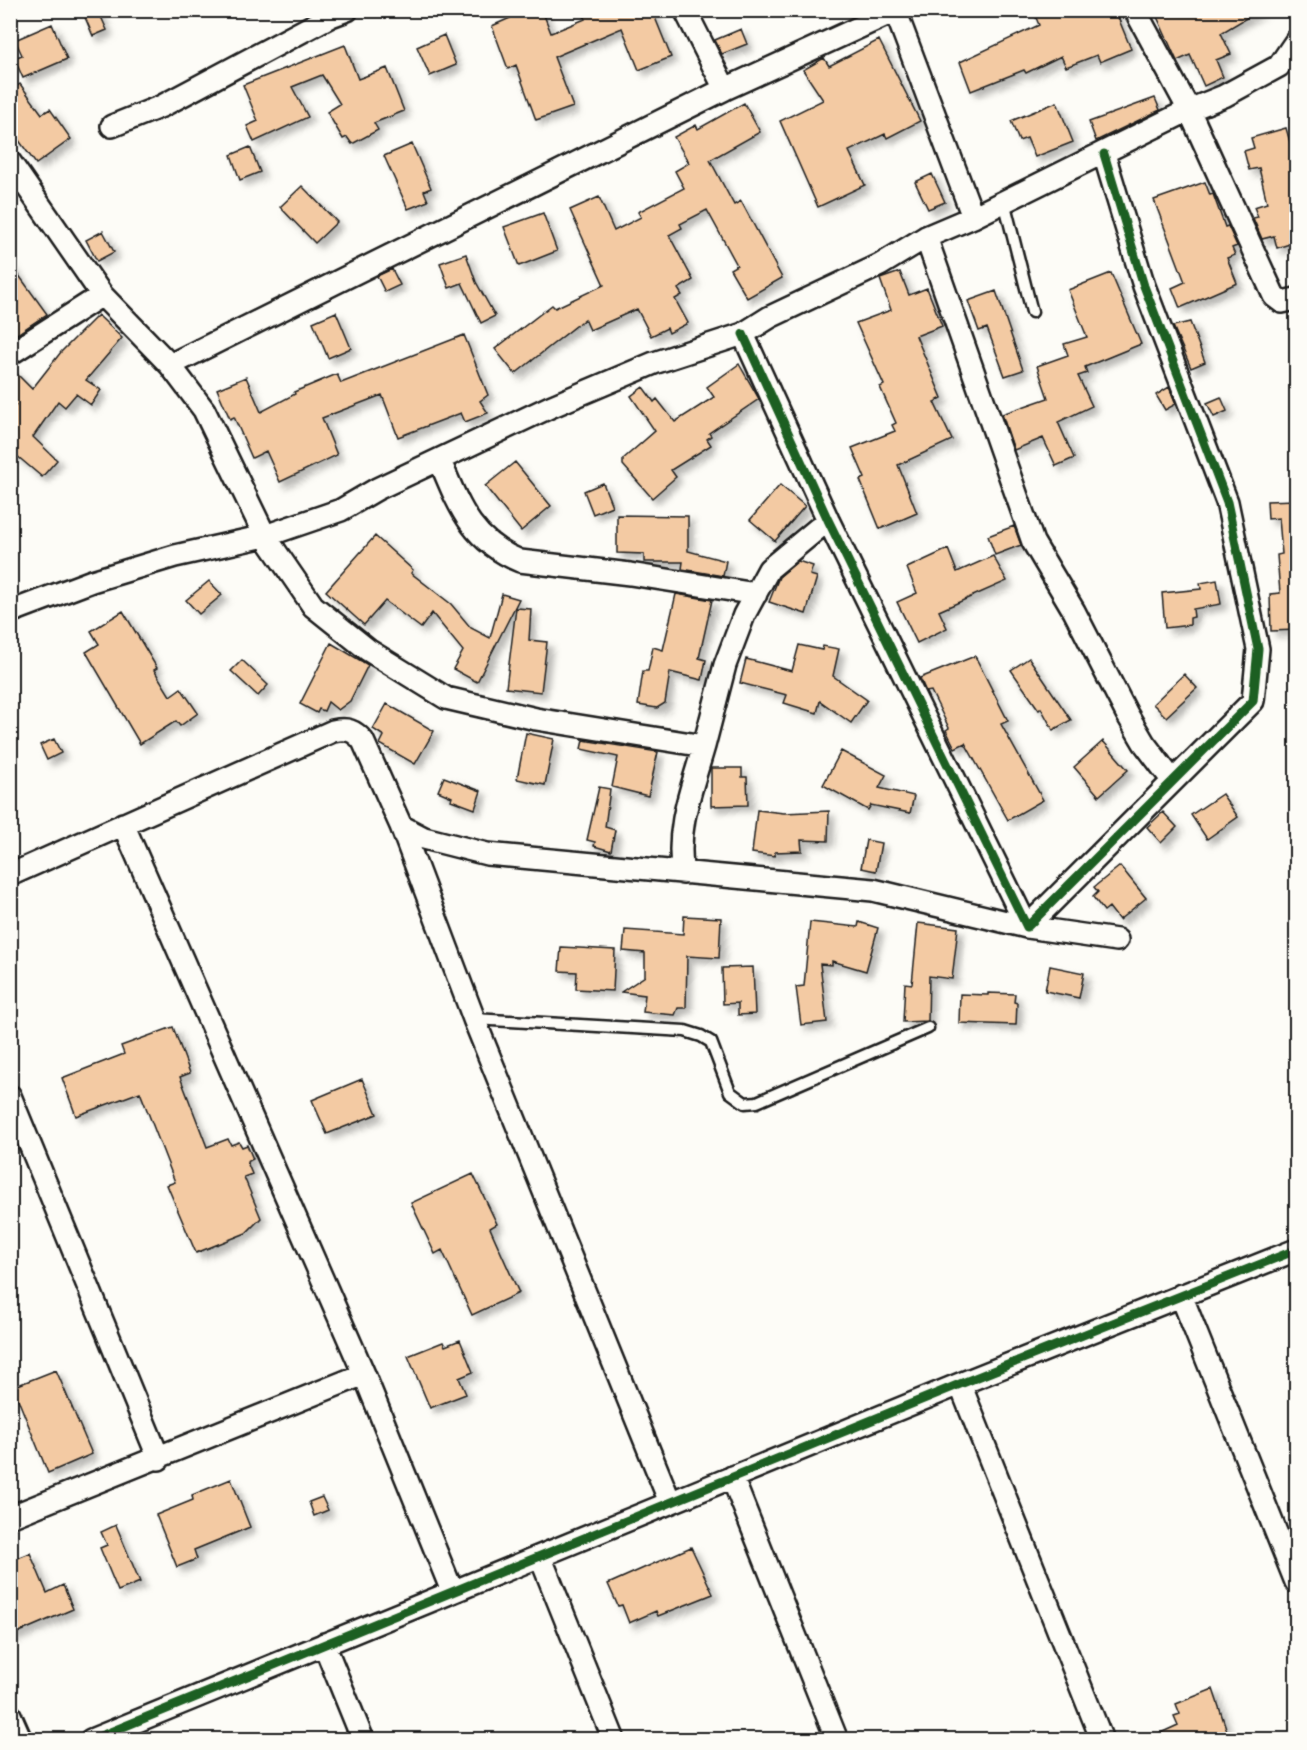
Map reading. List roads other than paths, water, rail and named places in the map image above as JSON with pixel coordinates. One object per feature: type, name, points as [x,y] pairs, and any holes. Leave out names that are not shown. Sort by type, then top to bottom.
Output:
[{"type":"street","points":[[112,126],[162,106],[331,16],[347,10]]},
{"type":"street","points":[[685,10],[725,90]]},
{"type":"street","points":[[1135,10],[1189,110],[1274,296],[1282,302],[1296,299]]},
{"type":"street","points":[[171,365],[725,90],[895,11],[973,217]]},
{"type":"street","points":[[10,612],[92,581],[175,556],[265,536],[341,510],[376,489],[440,461],[550,407],[654,363],[743,334],[770,317],[880,265],[926,237],[1104,154],[1189,110],[1288,67],[1296,41]]},
{"type":"street","points":[[1027,927],[1253,701],[1258,649],[1227,502],[1144,286],[1104,154]]},
{"type":"street","points":[[10,162],[102,295],[171,365],[214,429],[224,455],[265,536],[313,606],[368,650],[446,698],[536,719],[704,746]]},
{"type":"street","points":[[926,237],[1033,542],[1074,612],[1144,743],[1172,780]]},
{"type":"street","points":[[10,354],[102,295]]},
{"type":"street","points":[[743,334],[828,520],[1027,927]]},
{"type":"street","points":[[440,461],[460,510],[472,529],[507,556],[520,561],[630,574],[756,594]]},
{"type":"street","points":[[683,873],[680,857],[681,826],[725,665],[744,615],[769,569],[828,520]]},
{"type":"street","points":[[10,875],[333,731],[344,729],[355,732],[363,741],[401,826],[474,1019],[670,1502]]},
{"type":"street","points":[[123,824],[364,1374],[452,1591]]},
{"type":"street","points":[[401,826],[424,837],[487,854],[873,890],[1027,927],[1117,940]]},
{"type":"street","points":[[10,1096],[159,1459]]},
{"type":"street","points":[[104,1737],[452,1591],[1296,1250]]},
{"type":"street","points":[[1181,1295],[1296,1582]]},
{"type":"street","points":[[10,1517],[159,1459],[364,1374]]},
{"type":"street","points":[[960,1384],[1102,1740]]},
{"type":"street","points":[[732,1477],[837,1740]]},
{"type":"street","points":[[540,1556],[614,1740]]},
{"type":"street","points":[[324,1644],[363,1740]]},
{"type":"street","points":[[10,1715],[21,1740]]},
{"type":"lane","points":[[1004,201],[1032,312]]},
{"type":"lane","points":[[474,1019],[685,1032],[701,1036],[711,1042],[730,1092],[745,1103],[757,1102],[928,1028]]}]
